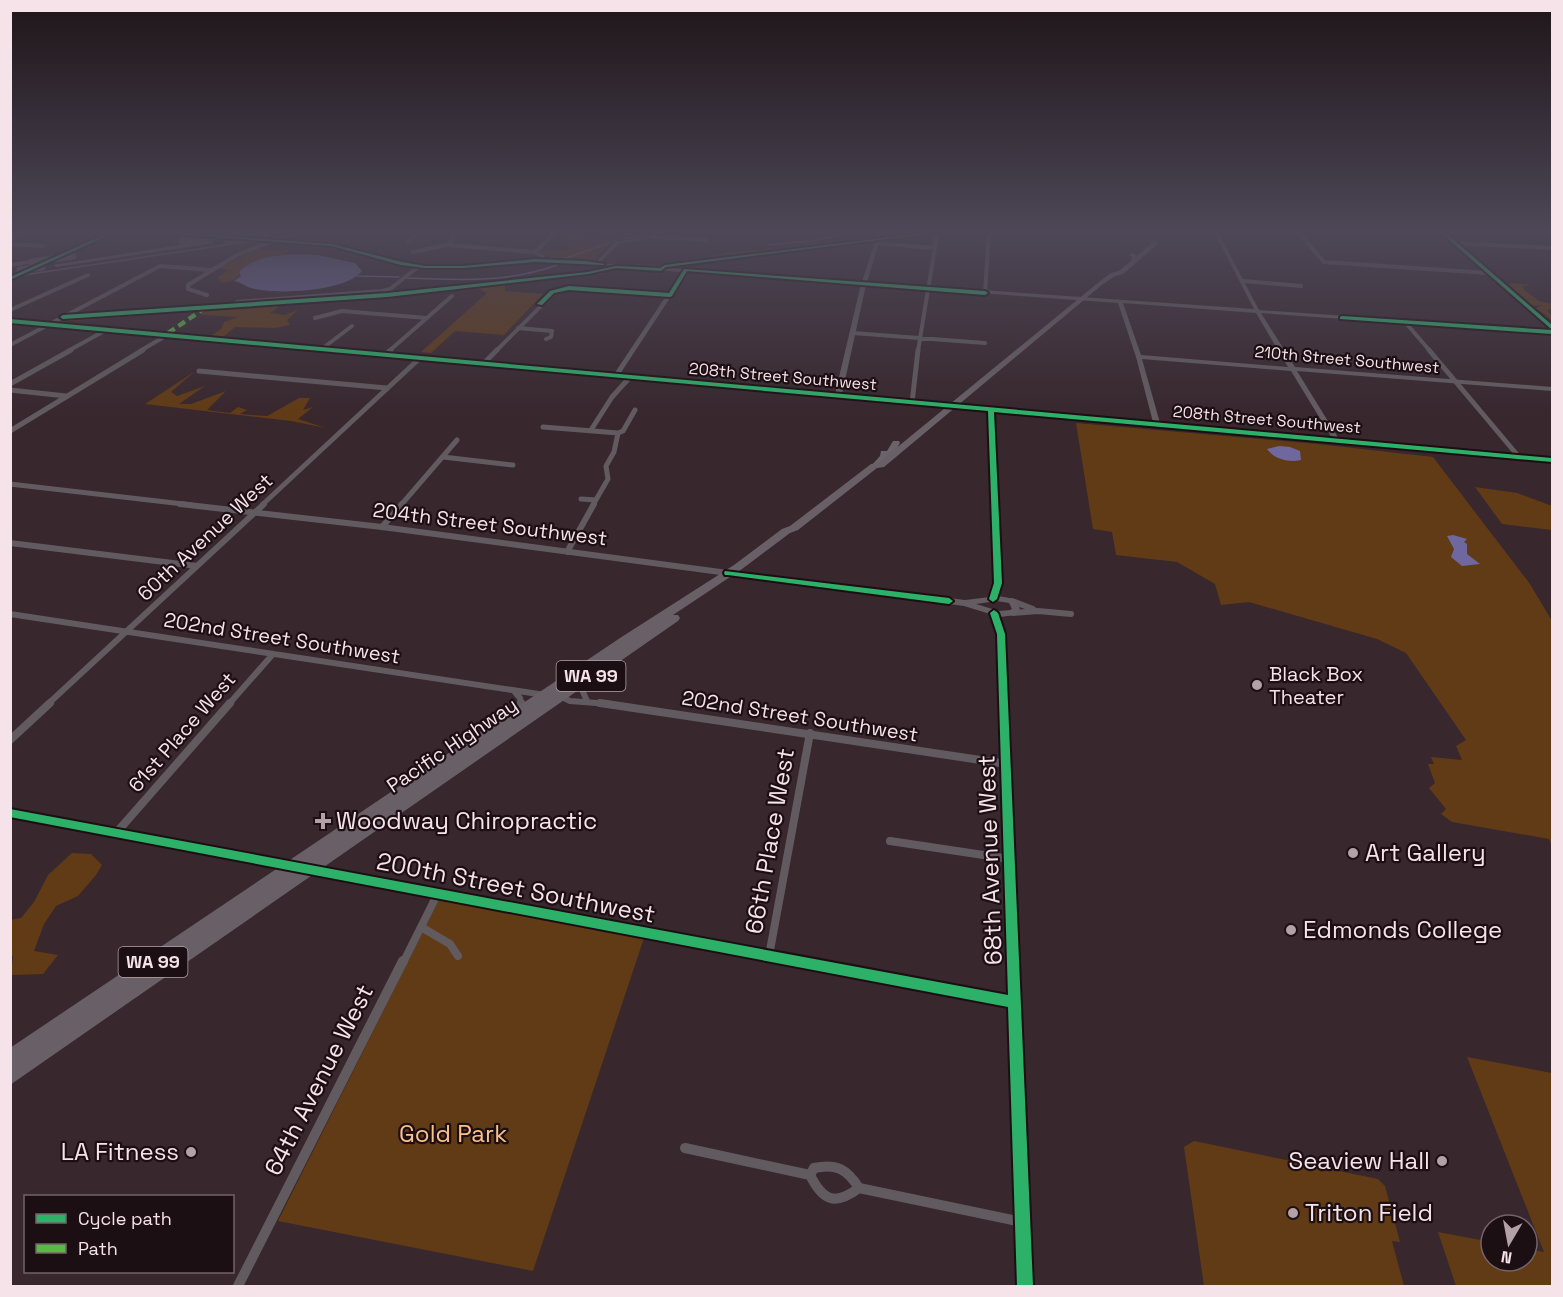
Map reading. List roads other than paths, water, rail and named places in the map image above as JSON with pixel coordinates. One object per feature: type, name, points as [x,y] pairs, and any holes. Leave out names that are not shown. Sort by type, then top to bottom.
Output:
[{"type":"highway","name":"Pacific Highway","points":[[888,455],[896,443],[940,409],[950,406],[1089,293]]},
{"type":"highway","name":"Pacific Highway","points":[[10,1059],[562,697],[733,574],[786,531],[794,528],[950,410],[950,406]]},
{"type":"highway","name":"Pacific Highway","points":[[10,1076],[520,712],[709,584],[733,574]]},
{"type":"street","points":[[10,310],[47,293]]},
{"type":"street","points":[[10,345],[110,293]]},
{"type":"street","points":[[200,293],[207,295]]},
{"type":"street","points":[[237,302],[362,293]]},
{"type":"street","points":[[485,362],[552,293]]},
{"type":"street","points":[[616,375],[670,295],[642,293]]},
{"type":"street","points":[[838,396],[862,293]]},
{"type":"street","points":[[912,402],[925,293]]},
{"type":"street","points":[[978,293],[1552,332]]},
{"type":"street","points":[[1249,293],[1258,312],[1336,440]]},
{"type":"street","points":[[1511,293],[1552,327]]},
{"type":"street","points":[[386,354],[452,296]]},
{"type":"street","points":[[1120,303],[1139,357],[1157,424]]},
{"type":"street","points":[[315,318],[342,310],[427,318]]},
{"type":"street","name":"208th Street Southwest","points":[[10,321],[485,362],[1552,460]]},
{"type":"street","points":[[1405,322],[1519,457]]},
{"type":"street","points":[[323,348],[352,326]]},
{"type":"street","points":[[518,328],[552,331],[551,337],[546,339]]},
{"type":"street","points":[[10,384],[108,329]]},
{"type":"street","points":[[853,333],[985,343]]},
{"type":"street","points":[[10,431],[169,334]]},
{"type":"street","name":"60th Avenue West","points":[[10,740],[421,357]]},
{"type":"street","name":"210th Street Southwest","points":[[1139,357],[1552,389]]},
{"type":"street","points":[[199,370],[387,388]]},
{"type":"street","points":[[591,430],[612,397],[621,390],[631,376]]},
{"type":"street","points":[[10,390],[66,396]]},
{"type":"street","points":[[567,552],[608,479],[606,466],[614,452],[618,433],[634,410]]},
{"type":"street","points":[[991,410],[998,583],[992,599]]},
{"type":"street","points":[[543,427],[618,433]]},
{"type":"street","points":[[382,527],[457,440]]},
{"type":"street","points":[[443,457],[513,465]]},
{"type":"street","name":"204th Street Southwest","points":[[10,484],[382,527],[965,603],[993,612],[1011,614]]},
{"type":"street","points":[[581,499],[596,500]]},
{"type":"street","points":[[10,543],[196,566]]},
{"type":"street","points":[[998,583],[1016,606],[1011,614]]},
{"type":"street","name":"204th Street Southwest","points":[[965,603],[992,599],[1010,601]]},
{"type":"street","name":"68th Avenue West","points":[[992,599],[988,606],[993,612],[1001,634],[1025,1287]]},
{"type":"street","points":[[1010,601],[1038,611]]},
{"type":"street","points":[[1011,614],[1038,611],[1071,614]]},
{"type":"street","name":"202nd Street Southwest","points":[[10,614],[129,630],[546,695]]},
{"type":"street","name":"68th Avenue West","points":[[1001,634],[1011,614]]},
{"type":"street","name":"61st Place West","points":[[117,832],[273,654]]},
{"type":"street","points":[[583,682],[587,701]]},
{"type":"street","points":[[512,690],[520,696],[520,712]]},
{"type":"street","name":"202nd Street Southwest","points":[[562,697],[570,701],[587,701],[810,732],[1007,764]]},
{"type":"street","name":"66th Place West","points":[[770,956],[810,732]]},
{"type":"street","name":"200th Street Southwest","points":[[10,813],[302,866],[1014,1002]]},
{"type":"street","points":[[890,841],[1010,859]]},
{"type":"street","name":"64th Avenue West","points":[[238,1287],[438,893]]},
{"type":"street","points":[[421,927],[450,944],[458,956]]},
{"type":"street","points":[[685,1148],[810,1175]]},
{"type":"street","points":[[810,1175],[814,1168],[831,1164],[850,1172],[859,1188],[1023,1222]]},
{"type":"street","points":[[810,1175],[818,1193],[833,1200],[850,1196],[859,1188]]},
{"type":"place","name":"Black Box Theater","points":[[1257,685]]},
{"type":"place","name":"Woodway Chiropractic","points":[[323,821]]},
{"type":"place","name":"Art Gallery","points":[[1353,853]]},
{"type":"place","name":"Edmonds College","points":[[1291,930]]},
{"type":"place","name":"LA Fitness","points":[[191,1152]]},
{"type":"place","name":"Seaview Hall","points":[[1442,1161]]},
{"type":"place","name":"Triton Field","points":[[1293,1213]]},
{"type":"park label","name":"Gold Park","points":[[453,1134]]}]
